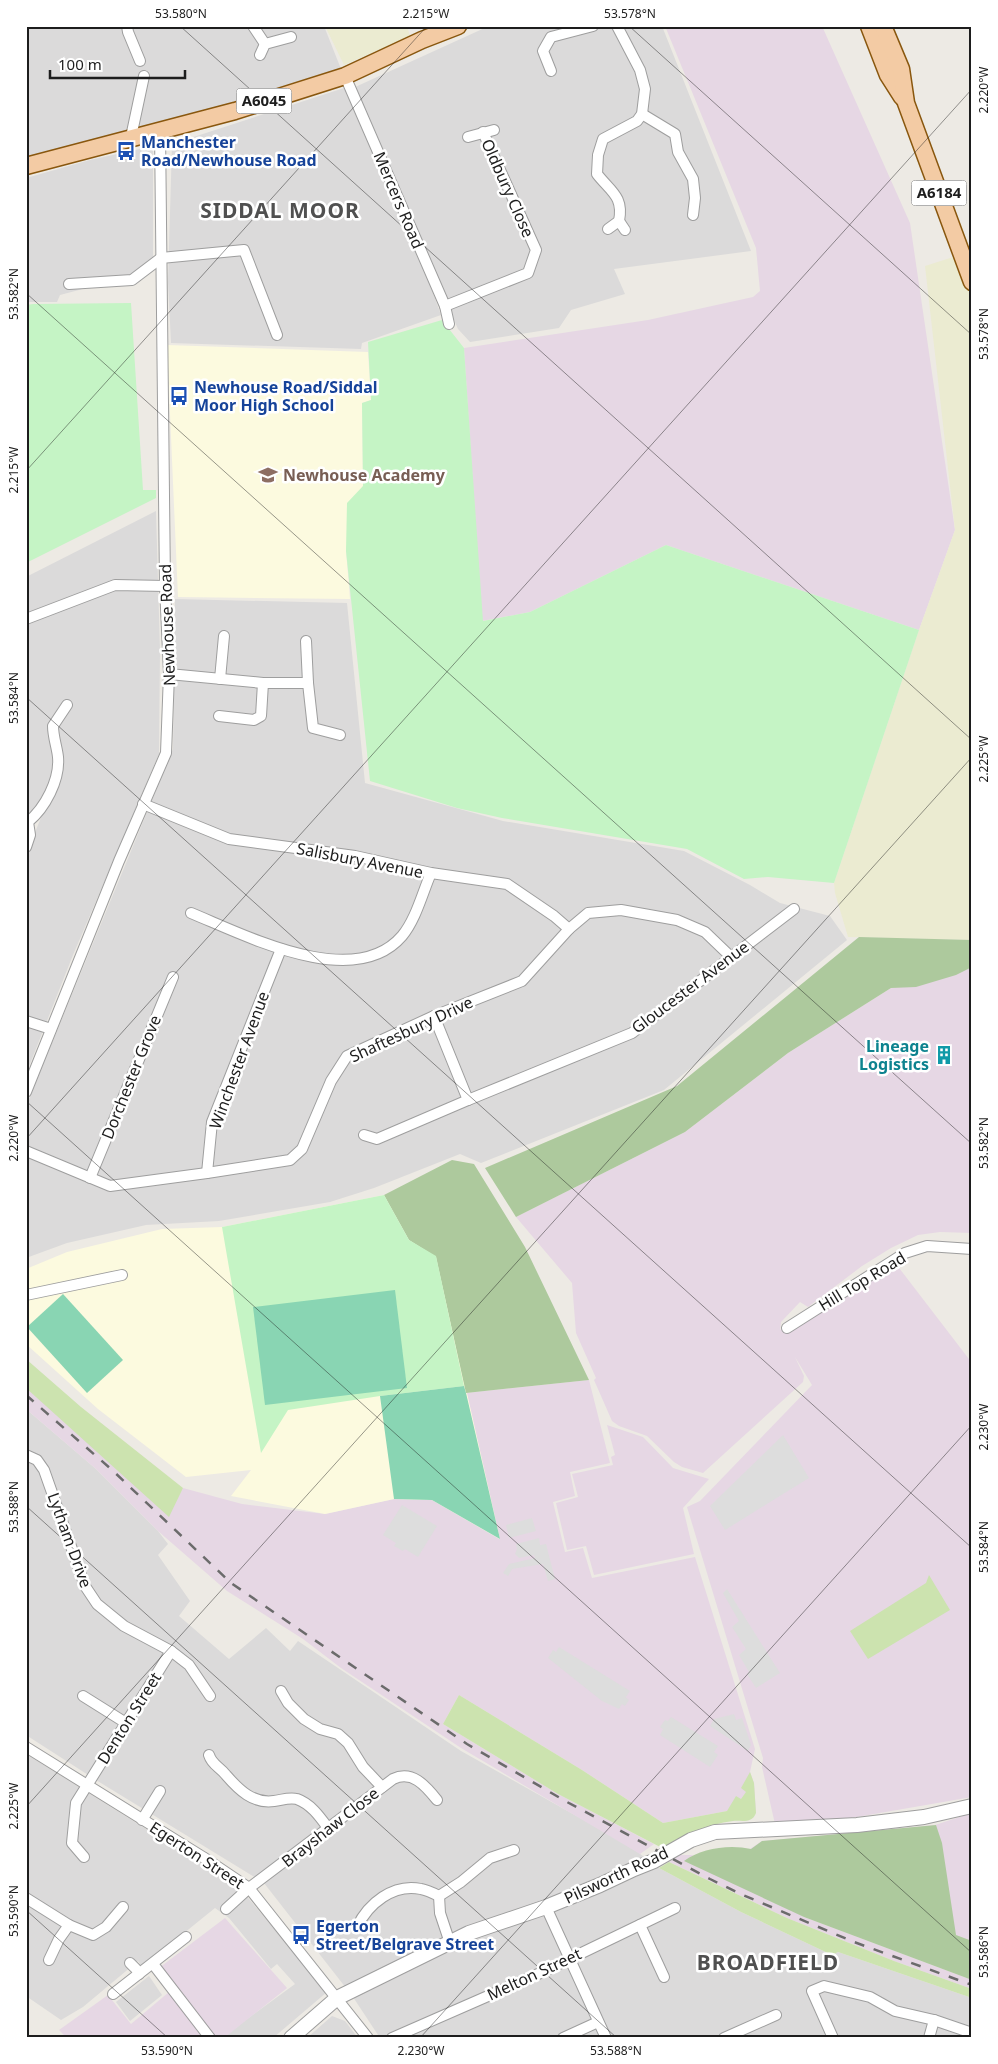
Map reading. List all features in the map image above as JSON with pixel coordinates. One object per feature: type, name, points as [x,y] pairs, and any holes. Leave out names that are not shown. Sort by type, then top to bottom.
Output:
[{"type":"main road","name":"A6045","points":[[26,166],[235,111],[345,76],[422,40],[458,26]]},
{"type":"main road","name":"A6184","points":[[869,26],[888,75],[906,103]]},
{"type":"main road","name":"A6184","points":[[883,26],[901,69],[906,103],[972,282]]},
{"type":"street","points":[[127,26],[129,48],[140,61]]},
{"type":"street","points":[[253,26],[265,44]]},
{"type":"street","points":[[551,72],[543,52],[551,37],[593,26]]},
{"type":"street","points":[[608,228],[619,220],[621,211],[619,198],[597,174],[598,155],[603,139],[637,121],[642,114],[646,89],[640,70],[617,26]]},
{"type":"street","points":[[265,44],[292,37]]},
{"type":"street","points":[[260,55],[265,44]]},
{"type":"street","points":[[131,137],[144,76]]},
{"type":"street","name":"Mercers Road","points":[[345,76],[445,306],[449,324]]},
{"type":"street","points":[[642,114],[675,134],[678,152],[693,179],[695,198],[693,215]]},
{"type":"street","name":"Newhouse Road","points":[[26,1092],[166,752],[169,674],[165,586],[160,130]]},
{"type":"street","points":[[468,137],[494,130]]},
{"type":"street","name":"Oldbury Close","points":[[445,306],[528,273],[536,250],[483,132]]},
{"type":"street","points":[[619,220],[625,230]]},
{"type":"street","points":[[69,284],[132,280],[161,258],[244,250],[277,335]]},
{"type":"street","points":[[26,619],[115,585],[165,586]]},
{"type":"street","points":[[220,679],[224,636]]},
{"type":"street","points":[[306,641],[313,728],[340,735]]},
{"type":"street","points":[[169,674],[263,683],[308,684]]},
{"type":"street","points":[[220,716],[254,720],[261,716],[263,683]]},
{"type":"street","points":[[26,847],[30,835],[27,822],[42,808],[58,769],[53,726],[67,705]]},
{"type":"street","points":[[42,727],[53,731]]},
{"type":"street","name":"Salisbury Avenue","points":[[143,804],[229,839],[355,856],[431,873],[507,884],[554,916],[569,929]]},
{"type":"street","points":[[191,913],[280,949],[342,961],[364,959],[383,951],[402,936],[410,924],[431,873]]},
{"type":"street","name":"Gloucester Avenue","points":[[364,1135],[377,1139],[632,1033],[730,956],[794,909]]},
{"type":"street","name":"Shaftesbury Drive","points":[[26,1151],[110,1186],[290,1160],[302,1149],[331,1081],[347,1056],[434,1016],[522,981],[569,929],[588,914],[621,910],[677,920],[705,932],[730,956]]},
{"type":"street","name":"Winchester Avenue","points":[[207,1173],[212,1122],[280,949]]},
{"type":"street","name":"Dorchester Grove","points":[[90,1178],[172,977]]},
{"type":"street","points":[[434,1016],[468,1100]]},
{"type":"street","points":[[26,1021],[51,1029]]},
{"type":"street","name":"Hill Top Road","points":[[787,1328],[905,1253],[926,1246],[972,1249]]},
{"type":"street","points":[[26,1295],[122,1275]]},
{"type":"street","name":"Lytham Drive","points":[[26,1455],[37,1460],[44,1470],[85,1586],[97,1604],[124,1626],[171,1651],[189,1665],[210,1696]]},
{"type":"street","name":"Denton Street","points":[[84,1857],[72,1843],[76,1803],[171,1651]]},
{"type":"street","points":[[281,1691],[288,1703],[304,1719],[320,1729],[338,1734],[348,1742],[363,1767],[382,1787]]},
{"type":"street","points":[[83,1696],[126,1723]]},
{"type":"street","name":"Egerton Street","points":[[26,1747],[249,1888],[368,2038]]},
{"type":"street","points":[[209,1755],[211,1761],[243,1793],[262,1800],[292,1798],[300,1800],[313,1810],[328,1828]]},
{"type":"street","name":"Brayshaw Close","points":[[226,1909],[249,1888],[399,1776],[410,1776],[437,1800]]},
{"type":"street","points":[[142,1820],[160,1791]]},
{"type":"street","name":"Pilsworth Road","points":[[291,2038],[337,1998],[469,1933],[546,1907],[654,1861],[691,1840],[715,1832],[858,1825],[924,1817],[972,1806]]},
{"type":"street","points":[[439,1896],[461,1882],[490,1858],[514,1850]]},
{"type":"street","points":[[357,1927],[373,1904],[392,1892],[420,1888],[439,1896]]},
{"type":"street","points":[[439,1896],[440,1913],[450,1943]]},
{"type":"street","points":[[26,1898],[69,1925],[93,1935],[106,1927],[123,1906]]},
{"type":"street","points":[[546,1907],[606,2038]]},
{"type":"street","name":"Melton Street","points":[[392,2038],[570,1959],[674,1908]]},
{"type":"street","points":[[49,1960],[59,1939],[69,1925]]},
{"type":"street","points":[[640,1925],[664,1977]]},
{"type":"street","points":[[114,1994],[186,1937]]},
{"type":"street","points":[[130,1963],[139,1974]]},
{"type":"street","points":[[153,1964],[210,2038]]},
{"type":"street","points":[[833,2038],[812,1990],[824,1986],[870,1997],[895,2011],[934,2020],[972,2033]]},
{"type":"street","points":[[729,2037],[776,2015]]},
{"type":"street","points":[[929,2038],[934,2020]]},
{"type":"street","points":[[563,2038],[598,2022]]},
{"type":"shaded area","points":[[26,26],[324,26],[341,69],[230,108],[26,159]]},
{"type":"shaded area","points":[[489,26],[662,26],[751,251],[614,269],[625,294],[571,310],[559,328],[470,342],[458,329],[353,88]]},
{"type":"shaded area","points":[[665,26],[822,26],[910,223],[955,530],[919,630],[666,545],[530,612],[482,621],[464,348],[648,320],[753,297],[760,291],[756,248]]},
{"type":"shaded area","points":[[344,88],[427,276],[441,315],[362,343],[361,349],[171,343],[168,282],[172,144]]},
{"type":"shaded area","points":[[153,146],[153,258],[132,276],[60,295],[57,302],[26,302],[26,178],[90,160]]},
{"type":"shaded area","name":"Newhouse Academy","points":[[167,345],[368,352],[371,400],[362,403],[363,486],[346,551],[350,599],[178,597]]},
{"type":"shaded area","points":[[156,511],[160,651],[159,754],[73,955],[26,1074],[26,855],[42,815],[26,811],[26,577]]},
{"type":"shaded area","points":[[175,599],[347,603],[365,783],[503,821],[684,851],[750,885],[780,903],[830,916],[847,940],[664,1090],[481,1163],[460,1154],[374,1188],[330,1202],[219,1221],[146,1225],[67,1243],[26,1258],[26,1106],[173,749]]},
{"type":"shaded area","points":[[972,968],[972,1233],[940,1232],[918,1235],[891,1248],[862,1266],[808,1307],[800,1302],[781,1322],[780,1330],[893,1260],[972,1363],[972,1797],[851,1818],[775,1824],[762,1767],[763,1758],[687,1507],[700,1501],[812,1385],[795,1357],[804,1376],[803,1382],[703,1473],[682,1467],[674,1462],[647,1436],[619,1426],[612,1421],[576,1333],[572,1283],[516,1217],[685,1132],[788,1053],[891,988]]},
{"type":"shaded area","points":[[384,1195],[409,1240],[436,1256],[500,1539],[432,1500],[394,1499],[325,1514],[231,1496],[251,1470],[186,1477],[98,1409],[26,1344],[26,1269],[67,1252],[162,1229],[222,1227]]},
{"type":"shaded area","points":[[26,1376],[174,1505],[183,1488],[242,1504],[325,1514],[394,1499],[432,1500],[499,1539],[466,1393],[589,1380],[610,1463],[570,1472],[575,1496],[553,1502],[565,1552],[583,1548],[592,1578],[695,1557],[755,1749],[750,1772],[754,1783],[756,1813],[727,1811],[663,1823],[582,1770],[459,1695],[443,1724],[558,1794],[654,1844],[640,1854],[461,1748],[341,1668],[303,1639],[227,1591],[158,1531],[96,1469],[26,1409]]},
{"type":"shaded area","points":[[26,1409],[96,1469],[158,1531],[168,1544],[158,1555],[190,1601],[179,1616],[229,1659],[266,1628],[290,1651],[298,1641],[461,1751],[628,1845],[659,1868],[741,1912],[832,1955],[838,1952],[972,1998],[972,2038],[380,2038],[353,1997],[264,1883],[26,1735]]},
{"type":"shaded area","points":[[607,1425],[643,1437],[673,1468],[709,1479],[683,1508],[694,1554],[594,1575],[586,1546],[567,1550],[556,1503],[578,1497],[572,1474],[613,1465],[611,1457],[615,1455]]},
{"type":"shaded area","points":[[783,1435],[809,1478],[725,1530],[710,1506]]},
{"type":"shaded area","points":[[402,1505],[437,1526],[418,1557],[405,1549],[403,1551],[394,1546],[396,1543],[383,1535]]},
{"type":"shaded area","points":[[532,1518],[536,1531],[509,1538],[506,1525]]},
{"type":"shaded area","points":[[539,1538],[540,1545],[546,1544],[555,1579],[548,1581],[543,1564],[512,1569],[508,1576],[503,1573],[509,1564],[535,1558],[534,1555],[519,1558],[515,1554],[516,1544]]},
{"type":"shaded area","points":[[727,1589],[780,1673],[756,1688],[747,1674],[749,1672],[739,1655],[746,1649],[732,1627],[739,1621],[723,1593]]},
{"type":"shaded area","points":[[559,1647],[630,1691],[626,1697],[624,1696],[629,1700],[625,1706],[622,1704],[619,1709],[602,1701],[548,1658],[553,1650],[556,1652]]},
{"type":"shaded area","points":[[734,1714],[736,1720],[742,1718],[751,1745],[748,1751],[710,1726],[714,1719]]},
{"type":"shaded area","points":[[671,1717],[718,1746],[714,1752],[718,1755],[710,1767],[660,1735],[663,1729],[660,1727],[665,1720],[668,1721]]},
{"type":"shaded area","points":[[26,1754],[239,1887],[327,1992],[273,2038],[221,2038],[295,1984],[277,1964],[271,1969],[229,1918],[215,1908],[142,1967],[138,1961],[83,2007],[61,2020],[26,1996]]},
{"type":"shaded area","points":[[972,1813],[972,1950],[750,1849],[762,1841],[935,1825]]},
{"type":"shaded area","points":[[680,1855],[692,1855],[804,1917],[972,1980],[972,1989],[894,1961],[787,1918],[669,1862]]},
{"type":"shaded area","points":[[225,1918],[287,1988],[224,2038],[67,2038],[59,2030],[108,1995],[131,2024],[169,1992],[155,1971]]},
{"type":"shaded area","points":[[149,1976],[162,1995],[130,2021],[116,2002]]},
{"type":"shaded area","points":[[332,2016],[345,2021],[358,2038],[307,2038]]},
{"type":"green space","points":[[325,26],[407,26],[410,36],[344,65]]},
{"type":"green space","points":[[972,251],[972,940],[848,937],[835,893],[834,883],[919,630],[955,530],[925,266]]},
{"type":"green space","points":[[131,303],[143,490],[156,490],[156,498],[26,563],[26,305]]},
{"type":"green space","points":[[442,320],[464,348],[483,621],[530,612],[666,545],[919,630],[834,883],[768,877],[744,879],[687,849],[502,818],[457,808],[370,781],[346,551],[347,503],[363,486],[362,403],[371,400],[368,342]]},
{"type":"green space","points":[[859,937],[972,940],[972,967],[956,975],[916,987],[891,988],[788,1053],[685,1132],[516,1217],[485,1168],[677,1086]]},
{"type":"green space","points":[[452,1160],[474,1164],[525,1247],[589,1380],[466,1393],[436,1257],[409,1240],[384,1195]]},
{"type":"green space","points":[[384,1195],[409,1240],[436,1256],[464,1386],[288,1410],[261,1453],[222,1227]]},
{"type":"green space","points":[[395,1290],[407,1388],[265,1405],[253,1307]]},
{"type":"green space","points":[[63,1294],[123,1360],[87,1393],[27,1327]]},
{"type":"green space","points":[[26,1359],[81,1407],[183,1488],[169,1517],[26,1388]]},
{"type":"green space","points":[[464,1386],[500,1539],[432,1500],[394,1499],[380,1396]]},
{"type":"green space","points":[[929,1575],[950,1610],[868,1659],[850,1631],[926,1583]]},
{"type":"green space","points":[[459,1695],[582,1770],[663,1823],[727,1811],[736,1796],[741,1799],[746,1792],[741,1788],[750,1772],[754,1783],[756,1813],[749,1820],[733,1821],[705,1828],[688,1835],[664,1849],[558,1794],[443,1724]]},
{"type":"green space","points":[[936,1825],[942,1843],[956,1935],[972,1941],[972,1980],[804,1917],[684,1861],[699,1853],[716,1848],[734,1847],[751,1849],[762,1841]]},
{"type":"green space","points":[[669,1862],[787,1918],[894,1961],[972,1989],[972,1998],[838,1952],[832,1955],[741,1912],[659,1868]]},
{"type":"railway","points":[[26,1395],[111,1469],[231,1583],[467,1744],[567,1802],[743,1895],[854,1942],[972,1985]]},
{"type":"place","name":"Manchester Road/Newhouse Road","points":[[126,151]]},
{"type":"place","name":"Newhouse Road/Siddal Moor High School","points":[[179,396]]},
{"type":"place","name":"Newhouse Academy","points":[[268,475]]},
{"type":"place","name":"Lineage Logistics","points":[[944,1055]]},
{"type":"place","name":"Egerton Street/Belgrave Street","points":[[301,1935]]},
{"type":"district","name":"SIDDAL MOOR","points":[[280,211]]},
{"type":"district","name":"BROADFIELD","points":[[768,1963]]}]
